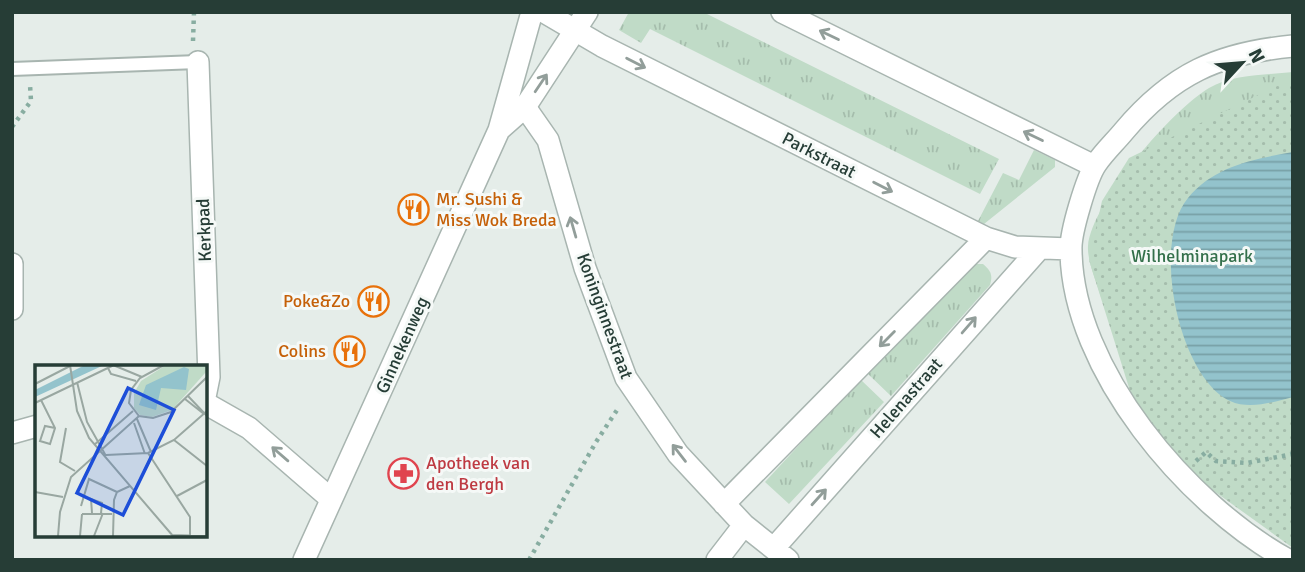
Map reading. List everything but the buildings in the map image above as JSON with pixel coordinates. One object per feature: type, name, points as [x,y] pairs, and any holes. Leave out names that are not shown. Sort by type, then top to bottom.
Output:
[{"type":"street","name":"Ginnekenweg","points":[[304,560],[499,130],[532,12]]},
{"type":"street","name":"Parkstraat","points":[[544,12],[581,22],[986,239],[1039,249],[1070,249]]},
{"type":"street","points":[[782,12],[1094,166]]},
{"type":"street","name":"Ginnekenweg","points":[[499,130],[524,107],[581,22]]},
{"type":"street","points":[[1289,560],[1238,527],[1181,477],[1148,438],[1123,401],[1093,343],[1078,294],[1070,249],[1094,166],[1146,104],[1178,80],[1214,61],[1256,49],[1293,46]]},
{"type":"street","name":"Kerkpad","points":[[198,62],[209,376],[206,392]]},
{"type":"street","name":"Koninginnestraat","points":[[524,107],[548,140],[585,268],[626,378],[678,454],[744,525],[781,554]]},
{"type":"street","points":[[724,504],[986,239]]},
{"type":"street","name":"Helenastraat","points":[[781,554],[1039,249]]},
{"type":"street","points":[[12,264],[12,309]]},
{"type":"street","points":[[206,404],[249,428],[331,499]]},
{"type":"street","points":[[12,433],[35,427]]},
{"type":"street","points":[[717,560],[744,525]]},
{"type":"lane","points":[[12,69],[198,62]]},
{"type":"path","points":[[12,127],[31,100],[30,68]]},
{"type":"path","points":[[529,560],[617,409],[636,394]]},
{"type":"path","points":[[1181,477],[1206,452],[1216,461],[1247,463],[1293,454]]},
{"type":"green space","points":[[629,12],[703,12],[999,159],[980,194],[650,29],[641,43],[619,30]]},
{"type":"green space","points":[[1293,72],[1293,152],[1101,297],[1088,246],[1103,206],[1136,159],[1193,99],[1218,83]]},
{"type":"green space","name":"Wilhelminapark","points":[[1283,83],[1293,84],[1293,548],[1207,486],[1163,442],[1130,391],[1089,260],[1102,201],[1129,158]]},
{"type":"green space","points":[[1034,150],[1055,160],[1055,167],[984,224],[978,221],[1003,173],[1019,180]]},
{"type":"green space","points":[[969,264],[983,264],[990,271],[990,285],[891,396],[867,373]]},
{"type":"green space","points":[[860,379],[884,402],[789,504],[765,482]]},
{"type":"water","points":[[1293,152],[1293,397],[1262,404],[1238,404],[1212,387],[1196,365],[1184,337],[1171,275],[1172,245],[1177,218],[1188,198],[1198,187],[1222,171],[1249,161]]},
{"type":"place","name":"Mr. Sushi & Miss Wok Breda","points":[[413,209]]},
{"type":"place","name":"Poke&Zo","points":[[373,301]]},
{"type":"place","name":"Colins","points":[[349,351]]},
{"type":"place","name":"Apotheek van den Bergh","points":[[403,473]]}]
